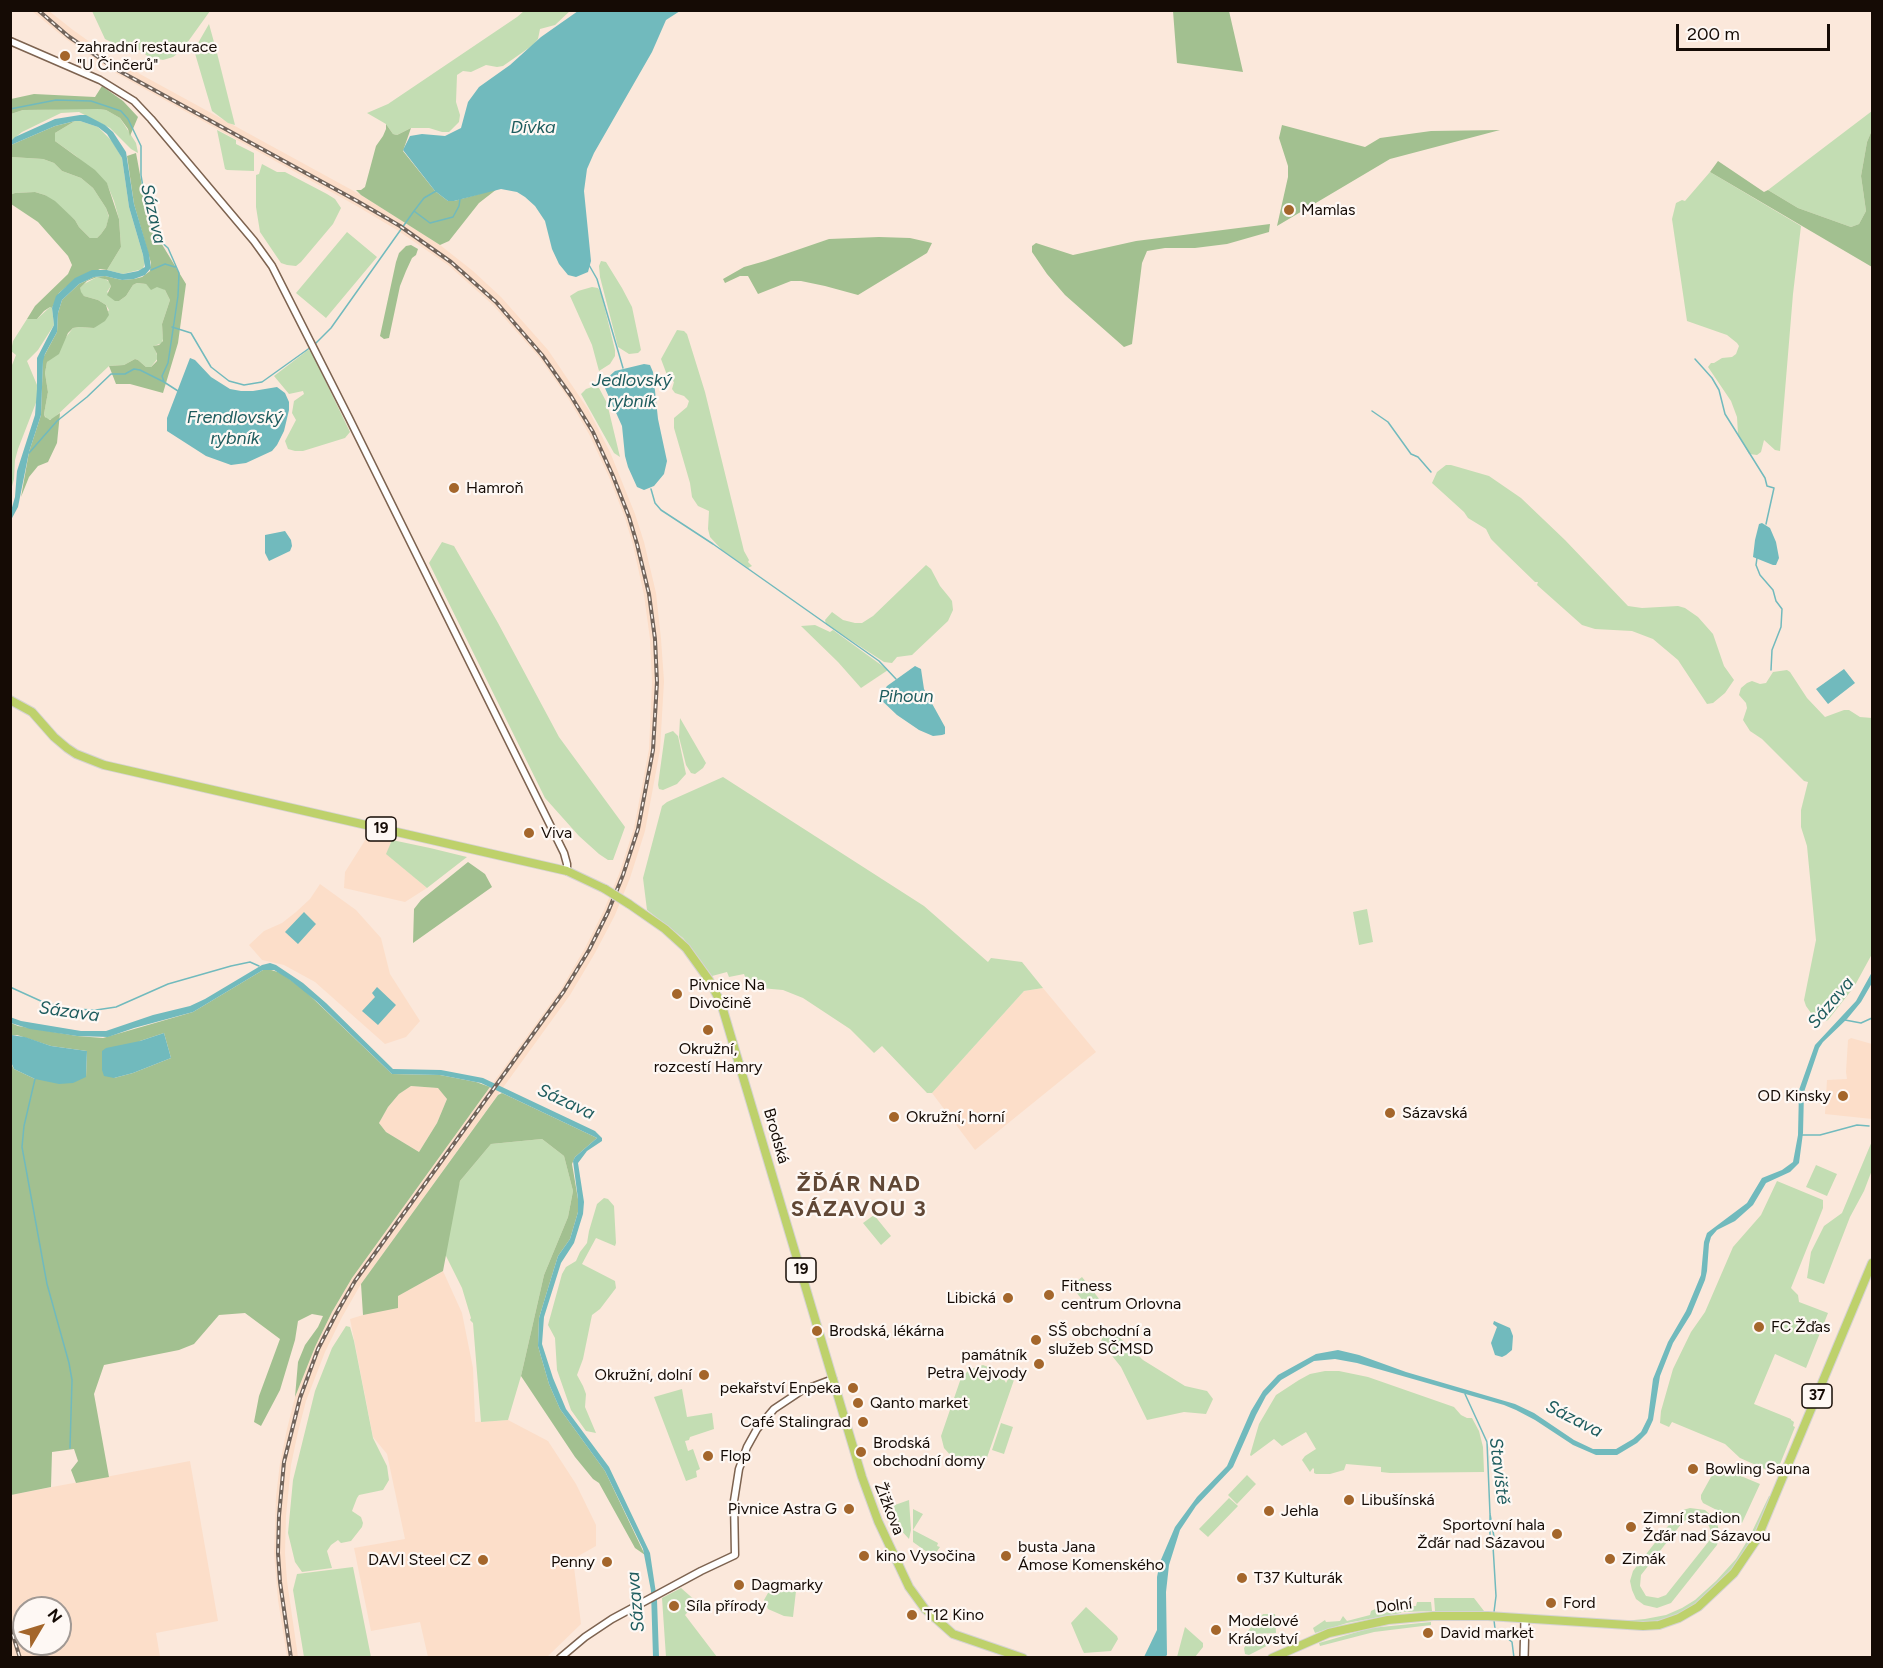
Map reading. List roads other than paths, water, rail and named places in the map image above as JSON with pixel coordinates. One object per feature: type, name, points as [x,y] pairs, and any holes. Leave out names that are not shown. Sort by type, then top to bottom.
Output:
[{"type":"main road","name":"19","points":[[10,700],[32,712],[67,748],[104,765],[567,871]]},
{"type":"main road","name":"Brodská","points":[[567,871],[605,889],[665,928],[686,948],[709,980],[721,1003],[862,1477]]},
{"type":"main road","name":"37","points":[[1526,1619],[1631,1626],[1659,1625],[1698,1607],[1717,1590],[1742,1563],[1757,1539],[1872,1263]]},
{"type":"main road","name":"Žižkova","points":[[862,1477],[890,1547],[909,1587],[924,1609],[953,1634],[1023,1658]]},
{"type":"main road","name":"Dolní","points":[[1272,1658],[1329,1633],[1371,1623],[1422,1617],[1488,1616],[1526,1619]]},
{"type":"main road","points":[[1524,1658],[1526,1619]]},
{"type":"street","points":[[10,41],[100,80],[134,101],[272,266],[564,853],[567,871]]},
{"type":"street","points":[[560,1658],[585,1636],[663,1591],[735,1556],[736,1490],[739,1469],[757,1429],[774,1409],[801,1391],[833,1379]]},
{"type":"water","name":"Dívka","points":[[578,11],[680,11],[666,20],[652,52],[587,169],[584,191],[591,261],[588,272],[576,277],[568,275],[559,264],[552,249],[545,221],[535,206],[525,197],[517,192],[501,189],[448,201],[435,191],[403,150],[410,136],[422,134],[445,136],[461,128],[468,102],[479,87],[510,65],[541,37]]},
{"type":"water","points":[[86,115],[105,125],[113,132],[126,152],[134,204],[151,268],[145,275],[134,279],[94,277],[79,284],[62,300],[58,313],[57,332],[43,361],[41,415],[29,452],[18,507],[11,520],[17,471],[35,415],[37,358],[54,325],[52,308],[56,296],[75,278],[92,270],[107,270],[123,274],[145,267],[129,207],[122,158],[107,134],[98,127],[75,121],[55,126],[11,145],[15,137],[55,119]]},
{"type":"water","name":"Frendlovský rybník","points":[[190,358],[195,360],[211,377],[230,389],[253,391],[277,387],[285,393],[289,402],[289,410],[284,431],[272,451],[246,463],[231,465],[206,456],[167,431],[167,418]]},
{"type":"water","name":"Jedlovský rybník","points":[[644,364],[650,365],[653,372],[658,419],[667,461],[664,474],[654,486],[644,490],[637,487],[628,467],[622,426],[604,386],[605,380],[615,371]]},
{"type":"water","points":[[1762,523],[1770,528],[1776,542],[1779,558],[1776,565],[1753,557],[1759,524]]},
{"type":"water","points":[[285,531],[291,540],[290,551],[269,561],[265,553],[265,535]]},
{"type":"water","name":"Pihoun","points":[[915,666],[921,669],[924,689],[945,727],[945,734],[933,736],[919,730],[897,715],[879,698],[887,686]]},
{"type":"water","points":[[1844,669],[1855,683],[1828,704],[1816,689]]},
{"type":"water","points":[[304,912],[316,924],[298,944],[285,932]]},
{"type":"water","points":[[270,963],[303,983],[393,1069],[441,1070],[483,1078],[595,1131],[602,1138],[602,1141],[587,1151],[578,1163],[584,1202],[583,1214],[574,1243],[561,1263],[544,1317],[542,1344],[566,1409],[609,1467],[650,1553],[657,1600],[659,1657],[653,1657],[651,1591],[643,1549],[605,1471],[560,1409],[549,1384],[538,1346],[539,1318],[558,1256],[570,1239],[578,1212],[573,1161],[597,1138],[481,1083],[440,1075],[392,1074],[316,1001],[274,970],[263,970],[193,1012],[108,1037],[77,1036],[30,1029],[11,1023],[10,1017],[81,1031],[106,1031],[153,1015],[190,1006],[262,965]]},
{"type":"water","points":[[1872,972],[1872,983],[1861,1002],[1819,1048],[1804,1092],[1803,1133],[1799,1163],[1790,1172],[1766,1183],[1753,1205],[1735,1221],[1717,1230],[1711,1237],[1705,1280],[1691,1314],[1673,1343],[1660,1376],[1653,1420],[1647,1433],[1637,1443],[1617,1455],[1596,1455],[1573,1445],[1535,1420],[1504,1405],[1357,1363],[1335,1359],[1314,1361],[1281,1380],[1266,1396],[1233,1467],[1196,1506],[1180,1530],[1169,1565],[1166,1592],[1167,1655],[1165,1657],[1144,1657],[1157,1630],[1157,1577],[1160,1562],[1175,1527],[1197,1497],[1227,1466],[1251,1411],[1263,1391],[1278,1375],[1316,1354],[1338,1350],[1359,1355],[1406,1372],[1515,1404],[1593,1449],[1616,1449],[1641,1432],[1648,1418],[1653,1379],[1668,1342],[1686,1311],[1701,1275],[1707,1233],[1747,1203],[1762,1178],[1782,1170],[1793,1162],[1798,1135],[1799,1090],[1815,1045],[1856,1001]]},
{"type":"water","points":[[377,987],[396,1005],[378,1025],[362,1011],[375,997],[372,993]]},
{"type":"water","points":[[164,1033],[171,1058],[133,1073],[114,1078],[104,1076],[102,1051],[106,1048]]},
{"type":"water","points":[[11,1035],[51,1046],[87,1051],[86,1077],[73,1083],[59,1084],[35,1079],[14,1069],[11,1062]]},
{"type":"water","points":[[1494,1321],[1510,1328],[1513,1336],[1512,1350],[1502,1357],[1495,1355],[1491,1343],[1497,1327],[1493,1324]]},
{"type":"waterway","name":"Sázava","points":[[10,109],[56,100],[91,101],[121,111],[128,119],[141,146],[141,175],[149,223],[158,239],[168,248],[179,273],[168,363],[162,376],[164,382],[134,369],[125,374],[111,374],[57,421],[29,453]]},
{"type":"waterway","points":[[315,344],[331,328],[424,198],[436,191]]},
{"type":"waterway","points":[[414,211],[430,223],[453,217],[460,199]]},
{"type":"waterway","points":[[151,270],[165,264],[175,267]]},
{"type":"waterway","points":[[589,265],[597,279],[623,368]]},
{"type":"waterway","points":[[172,327],[191,333],[211,367],[229,381],[244,385],[262,382],[311,347]]},
{"type":"waterway","points":[[1695,359],[1712,378],[1719,390],[1725,414],[1765,478],[1767,486],[1774,488],[1766,524]]},
{"type":"waterway","points":[[164,382],[178,391]]},
{"type":"waterway","points":[[1372,411],[1388,422],[1411,454],[1418,457],[1431,472]]},
{"type":"waterway","points":[[651,489],[655,503],[661,510],[879,661],[896,679]]},
{"type":"waterway","points":[[1757,558],[1756,565],[1760,575],[1773,590],[1776,601],[1782,609],[1781,627],[1772,650],[1771,670]]},
{"type":"waterway","name":"Sázava","points":[[10,987],[43,1002],[71,1009],[96,1010],[116,1007],[168,984],[231,966],[250,962],[259,966]]},
{"type":"waterway","points":[[1845,1020],[1861,1023],[1872,1018]]},
{"type":"waterway","points":[[35,1079],[24,1126],[22,1147],[47,1284],[72,1380],[70,1448]]},
{"type":"waterway","points":[[1802,1135],[1820,1135],[1857,1125],[1869,1126]]},
{"type":"waterway","name":"Staviště","points":[[1465,1394],[1487,1442],[1490,1514],[1494,1537],[1496,1596],[1494,1612]]},
{"type":"waterway","name":"Staviště","points":[[1490,1515],[1490,1537],[1493,1545]]},
{"type":"waterway","name":"Staviště","points":[[1494,1620],[1495,1629],[1512,1642],[1514,1658]]},
{"type":"railway","points":[[38,10],[68,36],[114,68],[400,226],[451,262],[496,302],[542,355],[593,432],[629,517],[649,594],[655,639],[657,682],[653,750],[638,829],[608,912],[589,950],[564,991],[355,1281],[318,1349],[300,1398],[284,1462],[279,1516],[280,1582],[291,1658]]},
{"type":"railway","points":[[10,1626],[20,1658]]},
{"type":"place","name":"zahradní restaurace \"U Činčerů\"","points":[[65,56]]},
{"type":"place","name":"Mamlas","points":[[1289,210]]},
{"type":"place","name":"Hamroň","points":[[454,488]]},
{"type":"place","name":"Viva","points":[[529,833]]},
{"type":"place","name":"Pivnice Na Divočině","points":[[677,994]]},
{"type":"place","name":"Okružní, rozcestí Hamry","points":[[708,1030]]},
{"type":"place","name":"OD Kinsky","points":[[1843,1096]]},
{"type":"place","name":"Sázavská","points":[[1390,1113]]},
{"type":"place","name":"Okružní, horní","points":[[894,1117]]},
{"type":"place","name":"Fitness centrum Orlovna","points":[[1049,1295]]},
{"type":"place","name":"Libická","points":[[1008,1298]]},
{"type":"place","name":"FC Žďas","points":[[1759,1327]]},
{"type":"place","name":"Brodská, lékárna","points":[[817,1331]]},
{"type":"place","name":"SŠ obchodní a služeb SČMSD","points":[[1036,1340]]},
{"type":"place","name":"památník Petra Vejvody","points":[[1039,1364]]},
{"type":"place","name":"Okružní, dolní","points":[[704,1375]]},
{"type":"place","name":"pekařství Enpeka","points":[[853,1388]]},
{"type":"place","name":"Qanto market","points":[[858,1403]]},
{"type":"place","name":"Café Stalingrad","points":[[863,1422]]},
{"type":"place","name":"Brodská obchodní domy","points":[[861,1452]]},
{"type":"place","name":"Flop","points":[[708,1456]]},
{"type":"place","name":"Bowling Sauna","points":[[1693,1469]]},
{"type":"place","name":"Libušínská","points":[[1349,1500]]},
{"type":"place","name":"Pivnice Astra G","points":[[849,1509]]},
{"type":"place","name":"Jehla","points":[[1269,1511]]},
{"type":"place","name":"Zimní stadion Žďár nad Sázavou","points":[[1631,1527]]},
{"type":"place","name":"Sportovní hala Žďár nad Sázavou","points":[[1557,1534]]},
{"type":"place","name":"kino Vysočina","points":[[864,1556]]},
{"type":"place","name":"busta Jana Ámose Komenského","points":[[1006,1556]]},
{"type":"place","name":"Zimák","points":[[1610,1559]]},
{"type":"place","name":"DAVI Steel CZ","points":[[483,1560]]},
{"type":"place","name":"Penny","points":[[607,1562]]},
{"type":"place","name":"T37 Kulturák","points":[[1242,1578]]},
{"type":"place","name":"Dagmarky","points":[[739,1585]]},
{"type":"place","name":"Ford","points":[[1551,1603]]},
{"type":"place","name":"Síla přírody","points":[[674,1606]]},
{"type":"place","name":"T12 Kino","points":[[912,1615]]},
{"type":"place","name":"Modelové Království","points":[[1216,1630]]},
{"type":"place","name":"David market","points":[[1428,1633]]},
{"type":"district","name":"ŽĎÁR NAD SÁZAVOU 3","points":[[859,1198]]}]
